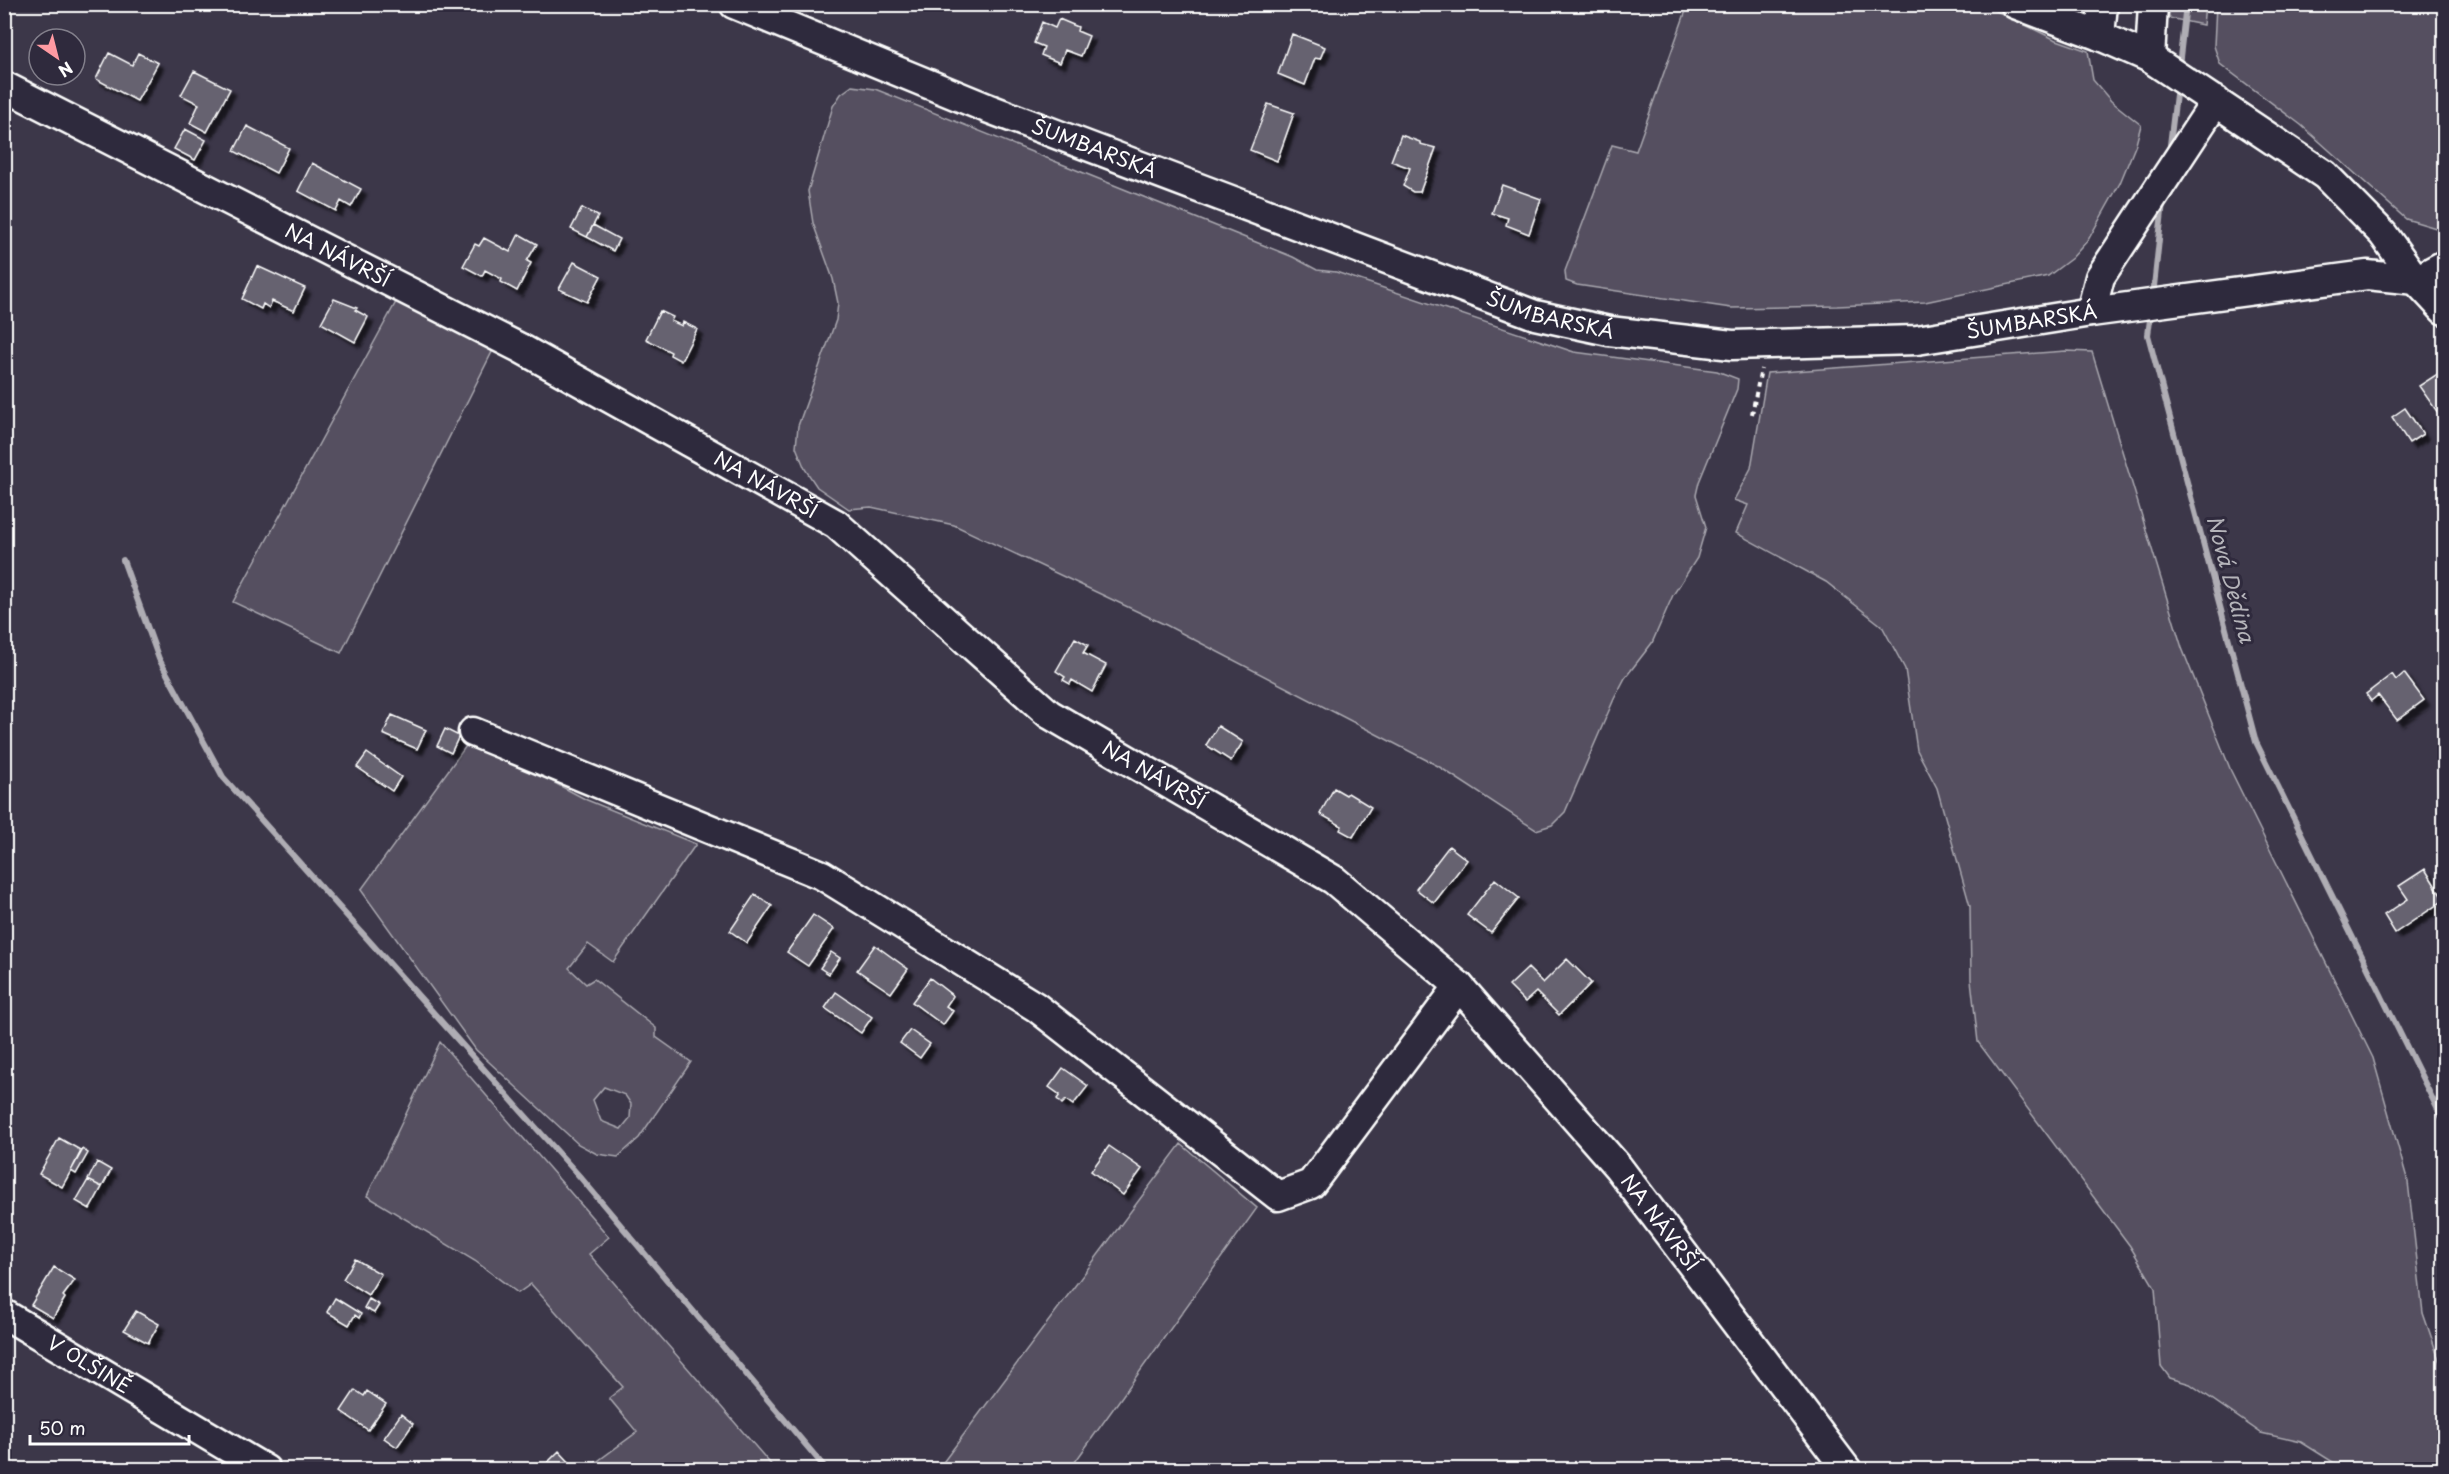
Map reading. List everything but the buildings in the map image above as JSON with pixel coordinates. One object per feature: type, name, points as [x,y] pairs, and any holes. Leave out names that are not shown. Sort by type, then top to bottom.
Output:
[{"type":"street","points":[[2015,4],[2151,58],[2325,175],[2383,234],[2416,280],[2445,310]]},
{"type":"street","points":[[2100,36],[2103,4]]},
{"type":"street","points":[[2151,58],[2153,4]]},
{"type":"street","name":"ŠUMBARSKÁ","points":[[727,9],[1535,315],[1609,331],[1732,345],[1917,340],[2091,312],[2367,275],[2416,280]]},
{"type":"street","name":"NA NÁVRŠÍ","points":[[4,87],[520,348],[836,524],[1048,714],[1334,880],[1459,986],[1618,1167],[1847,1470]]},
{"type":"street","points":[[2091,312],[2100,277],[2216,101]]},
{"type":"street","points":[[2416,280],[2445,265]]},
{"type":"street","points":[[473,732],[822,875],[1036,1007],[1278,1196],[1311,1184],[1459,986]]},
{"type":"street","name":"V OLŠINĚ","points":[[4,1314],[266,1470]]},
{"type":"path","points":[[698,4],[727,9]]},
{"type":"path","points":[[1752,414],[1763,358],[1763,344]]},
{"type":"shaded area","points":[[1688,5],[1984,5],[2054,39],[2088,51],[2093,80],[2111,101],[2141,125],[2136,144],[2120,183],[2088,240],[2072,258],[2048,276],[1925,302],[1731,308],[1577,285],[1566,281],[1565,271],[1612,145],[1636,151]]},
{"type":"shaded area","points":[[2169,5],[2205,5],[2203,25],[2169,18]]},
{"type":"shaded area","points":[[2216,5],[2444,5],[2444,228],[2436,228],[2406,219],[2301,125],[2220,64],[2214,46]]},
{"type":"shaded area","points":[[852,86],[875,89],[1293,257],[1317,270],[1336,272],[1574,352],[1717,371],[1738,379],[1737,389],[1699,482],[1696,495],[1706,527],[1697,558],[1673,595],[1652,643],[1625,678],[1565,812],[1552,825],[1536,830],[1438,766],[1166,625],[954,525],[871,507],[849,509],[817,487],[805,469],[796,447],[798,426],[836,320],[838,303],[833,279],[813,223],[808,191],[833,106],[841,94]]},
{"type":"shaded area","points":[[402,291],[497,342],[341,653],[233,602]]},
{"type":"shaded area","points":[[2066,351],[2092,352],[2182,648],[2231,771],[2373,1058],[2408,1182],[2423,1313],[2444,1374],[2444,1469],[2344,1469],[2301,1442],[2261,1433],[2190,1384],[2170,1378],[2161,1366],[2155,1288],[2130,1246],[1978,1042],[1971,980],[1970,906],[1937,788],[1917,750],[1905,669],[1882,626],[1826,582],[1736,533],[1748,505],[1734,500],[1751,468],[1767,373]]},
{"type":"shaded area","points":[[471,739],[587,800],[696,844],[613,962],[588,944],[569,968],[586,984],[594,979],[656,1028],[656,1037],[691,1062],[639,1138],[618,1157],[597,1154],[578,1144],[476,1050],[361,890]],"holes":[[[604,1087],[625,1095],[631,1104],[630,1118],[621,1129],[601,1121],[593,1100]]]},
{"type":"shaded area","points":[[440,1042],[609,1237],[589,1254],[775,1469],[587,1469],[637,1432],[609,1398],[623,1387],[531,1284],[518,1293],[475,1261],[367,1196]]},
{"type":"shaded area","points":[[1181,1144],[1257,1208],[1070,1469],[938,1469]]},
{"type":"waterway","name":"Nová Dědina","points":[[2179,66],[2186,4]]},
{"type":"waterway","name":"Nová Dědina","points":[[2169,153],[2177,86]]},
{"type":"waterway","name":"Nová Dědina","points":[[2153,296],[2163,202]]},
{"type":"waterway","name":"Nová Dědina","points":[[2151,312],[2148,335],[2256,742],[2444,1122]]},
{"type":"waterway","points":[[123,560],[159,659],[223,777],[581,1178],[827,1470]]}]
